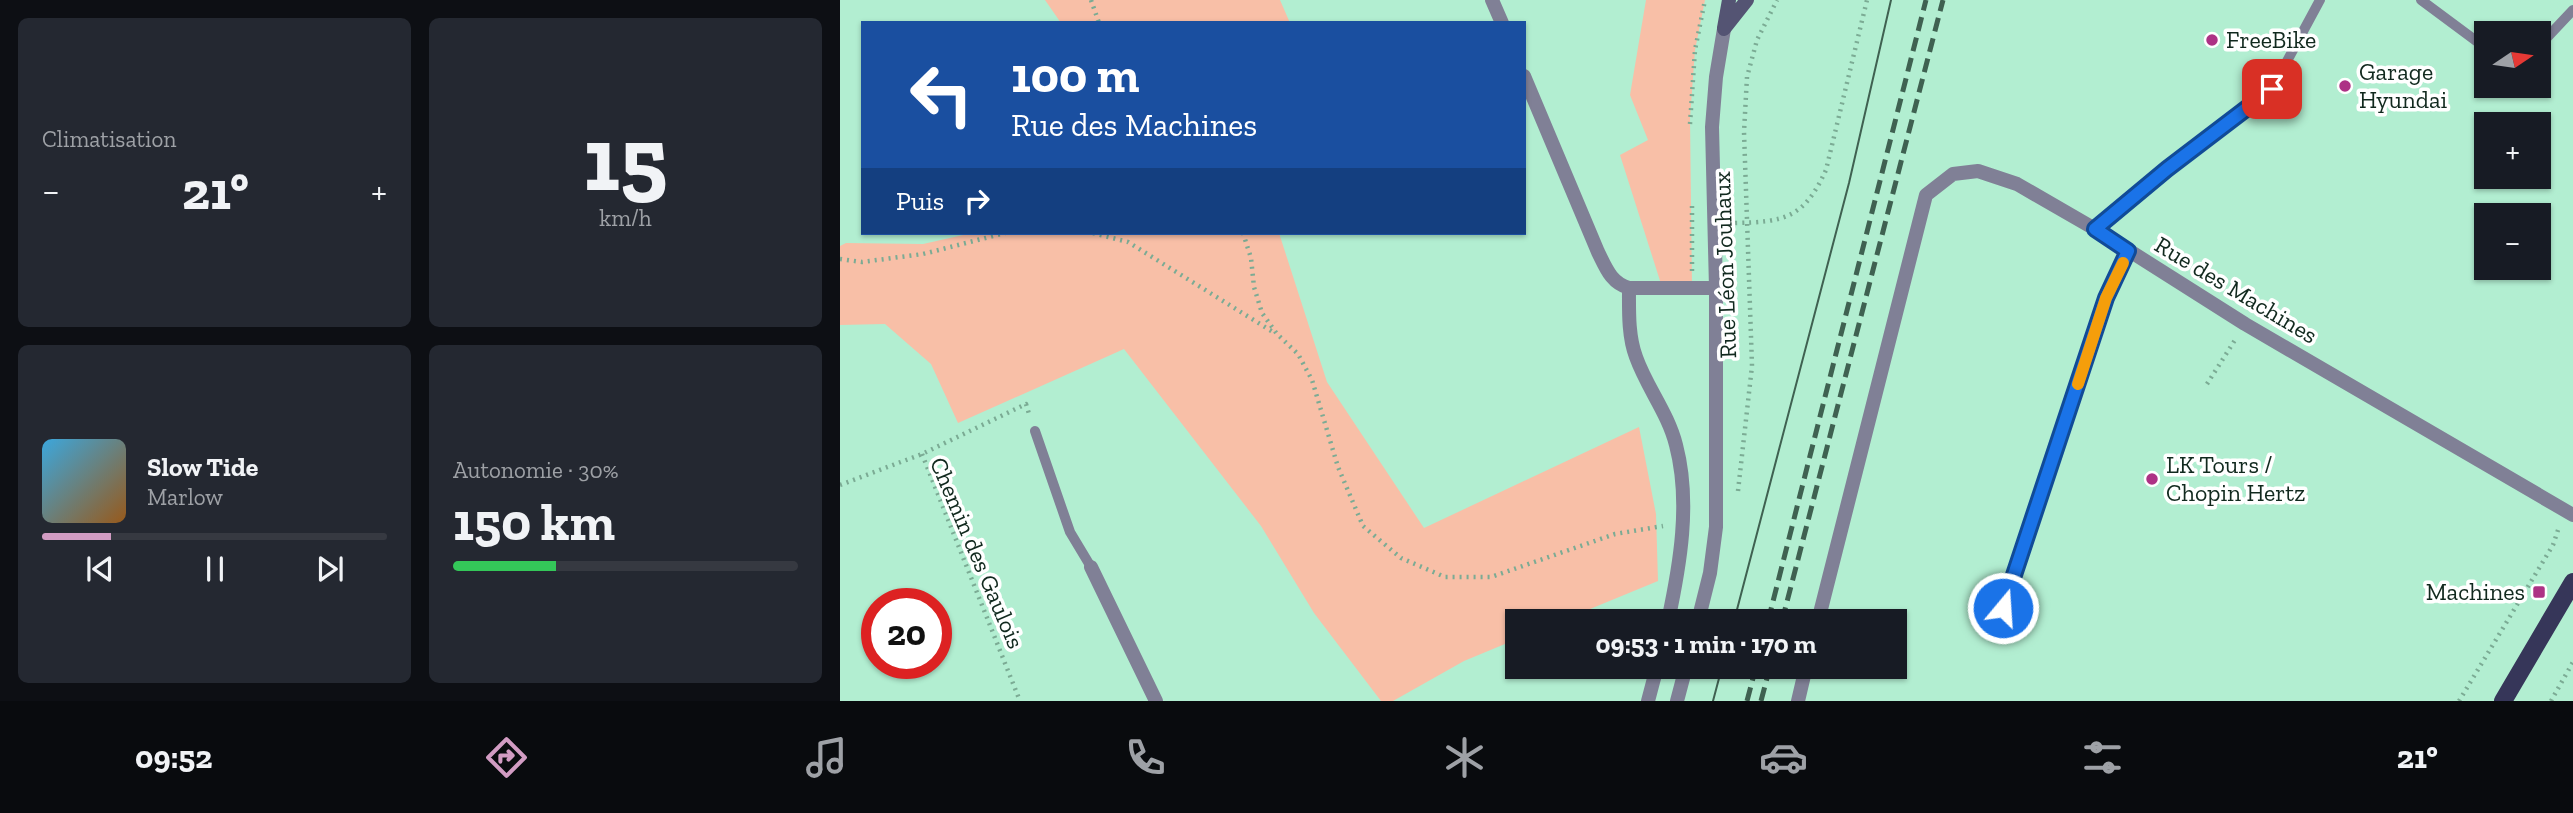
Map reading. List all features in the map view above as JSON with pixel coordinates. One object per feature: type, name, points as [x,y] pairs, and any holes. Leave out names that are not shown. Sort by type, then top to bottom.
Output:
[{"type":"main road","points":[[2503,701],[2573,582]]},
{"type":"street","points":[[1492,0],[1501,21]]},
{"type":"street","name":"Rue Léon Jouhaux","points":[[1701,609],[1710,573],[1716,527],[1716,288],[1712,127],[1716,77],[1729,0]]},
{"type":"street","name":"Rue Léon Jouhaux","points":[[1724,29],[1747,0]]},
{"type":"street","points":[[1526,81],[1598,252],[1613,279],[1629,288],[1716,288]]},
{"type":"street","name":"Rue des Machines","points":[[1821,609],[1926,195],[1953,174],[1978,172],[2017,184],[2095,229],[2245,324],[2569,513]]},
{"type":"street","points":[[1629,288],[1629,320],[1636,356],[1668,420],[1681,472],[1682,554],[1671,609]]},
{"type":"street","points":[[1091,567],[1156,701]]},
{"type":"street","points":[[1648,701],[1654,679]]},
{"type":"street","points":[[1677,701],[1683,679]]},
{"type":"street","points":[[1798,701],[1803,679]]},
{"type":"lane","points":[[2095,229],[2167,169],[2272,89],[2320,0]]},
{"type":"lane","points":[[2421,0],[2474,39]]},
{"type":"lane","points":[[2552,32],[2573,9]]},
{"type":"lane","points":[[2003,608],[2106,298],[2128,251]]},
{"type":"lane","points":[[1035,431],[1070,532],[1091,567]]},
{"type":"path","points":[[1091,0],[1098,21]]},
{"type":"path","name":"Rue Léon Jouhaux","points":[[1716,527],[1736,503],[1752,366],[1744,132],[1747,77],[1757,40],[1777,0]]},
{"type":"path","points":[[1735,223],[1781,218],[1798,211],[1808,203],[1818,187],[1826,170],[1867,0]]},
{"type":"path","name":"Rue Léon Jouhaux","points":[[1692,225],[1692,287]]},
{"type":"path","points":[[840,259],[862,262],[923,254],[997,235]]},
{"type":"path","points":[[1101,235],[1128,242],[1232,304],[1277,334],[1298,354],[1312,380],[1338,467],[1363,526],[1401,558],[1445,577],[1491,577],[1615,534],[1681,523]]},
{"type":"path","points":[[1244,235],[1262,313],[1277,334]]},
{"type":"path","points":[[2207,384],[2245,324]]},
{"type":"path","points":[[922,454],[1026,404],[1035,431]]},
{"type":"path","name":"Chemin des Gaulois","points":[[840,485],[922,454],[1020,701]]},
{"type":"path","points":[[2459,701],[2553,545],[2569,513]]},
{"type":"path","points":[[2551,701],[2573,662]]},
{"type":"shaded area","points":[[1045,0],[1280,0],[1289,21],[1060,21]]},
{"type":"shaded area","points":[[1646,0],[1705,0],[1695,50],[1690,118],[1692,287],[1662,287],[1620,155],[1648,140],[1630,95]]},
{"type":"shaded area","points":[[963,235],[1280,235],[1327,382],[1424,528],[1639,427],[1656,514],[1658,581],[1590,609],[1505,609],[1505,644],[1464,661],[1393,701],[1381,701],[1314,613],[1261,526],[1124,349],[958,423],[931,364],[885,324],[840,325],[840,246],[846,243],[923,244]]},
{"type":"tram line","points":[[1737,609],[1849,183],[1891,0]]},
{"type":"tram line","points":[[1713,701],[1719,679]]},
{"type":"railway","points":[[1771,609],[1926,0]]},
{"type":"railway","points":[[1785,609],[1943,0]]},
{"type":"railway","points":[[1747,701],[1753,679]]},
{"type":"railway","points":[[1761,701],[1767,679]]},
{"type":"slow traffic","points":[[2078,384],[2106,298],[2123,263]]},
{"type":"place","name":"FreeBike","points":[[2212,40]]},
{"type":"place","name":"Garage Hyundai","points":[[2345,86]]},
{"type":"place","name":"LK Tours / Chopin Hertz","points":[[2152,479]]},
{"type":"place","name":"Machines","points":[[2539,592]]},
{"type":"route","points":[[2003,608],[2106,298],[2128,251],[2095,229],[2167,169],[2272,89]]}]
